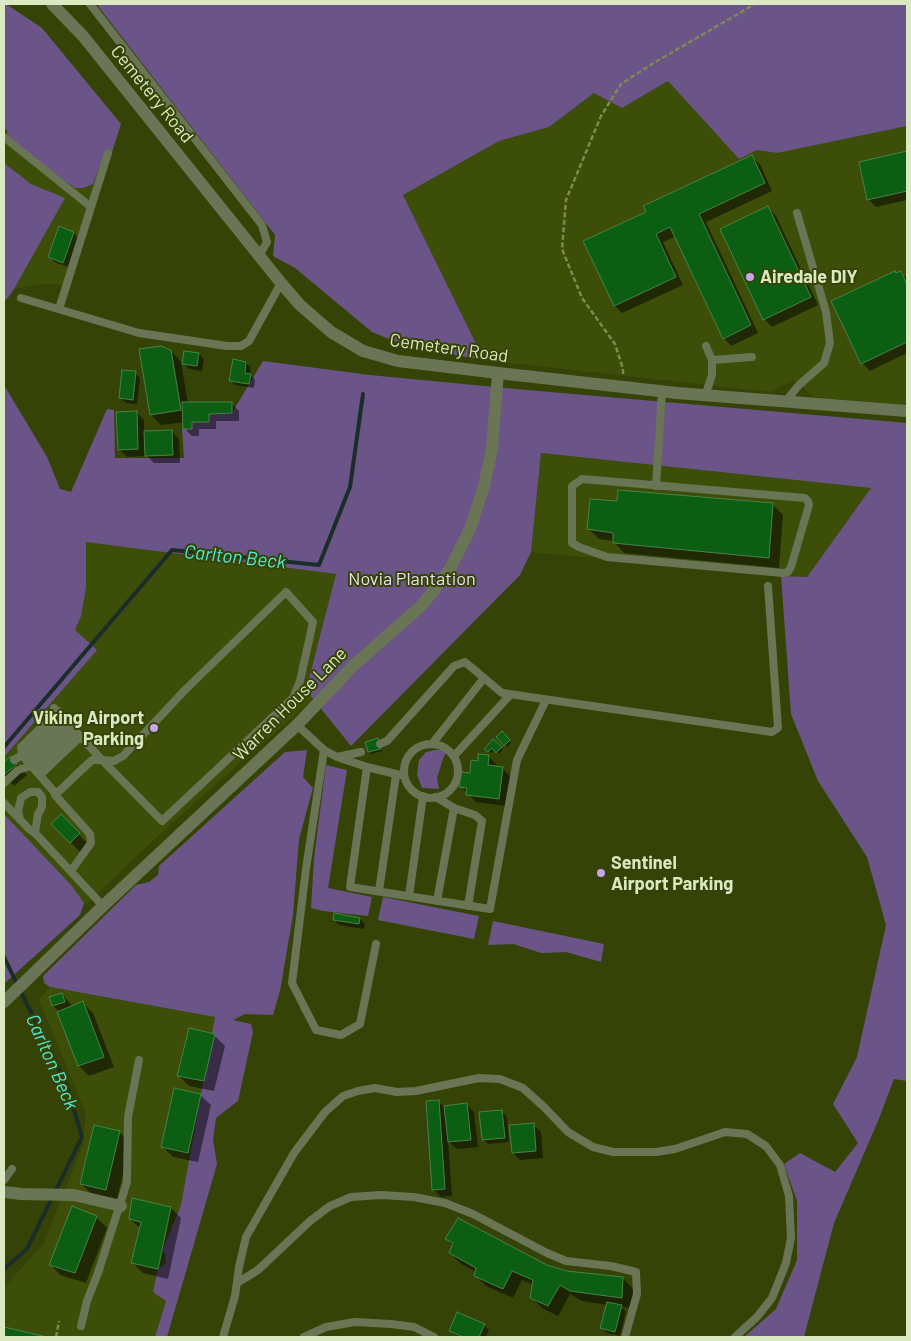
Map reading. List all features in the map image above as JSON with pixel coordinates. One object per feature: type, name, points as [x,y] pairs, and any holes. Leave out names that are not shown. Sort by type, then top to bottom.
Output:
[{"type":"street","name":"Cemetery Road","points":[[52,4],[83,36],[300,305],[330,332],[363,351],[398,361],[662,392],[907,411]]},
{"type":"street","name":"Warren House Lane","points":[[6,1000],[103,906],[297,725],[352,667],[423,604],[450,569],[470,529],[484,486],[492,448],[498,373]]},
{"type":"street","points":[[4,1192],[74,1195],[121,1206]]},
{"type":"lane","points":[[90,4],[262,225],[267,242],[260,256]]},
{"type":"lane","points":[[4,137],[91,207]]},
{"type":"lane","points":[[59,309],[108,153]]},
{"type":"lane","points":[[786,402],[799,385],[824,363],[830,343],[826,312],[797,213]]},
{"type":"lane","points":[[21,298],[139,334],[228,346],[242,346],[249,341],[281,283]]},
{"type":"lane","points":[[705,396],[712,375],[712,360],[706,346]]},
{"type":"lane","points":[[712,360],[752,357]]},
{"type":"lane","points":[[656,486],[662,392]]},
{"type":"lane","points":[[582,479],[656,486],[805,498],[809,505],[788,572],[783,574],[607,557],[572,543],[572,486],[576,482],[582,479]]},
{"type":"lane","points":[[380,744],[387,741],[454,666],[465,662],[506,694],[772,732],[778,728],[768,586]]},
{"type":"lane","points":[[56,794],[92,760],[102,760],[114,761],[123,756],[185,690],[286,592],[313,622],[300,681],[293,698],[162,821],[102,760],[67,722]]},
{"type":"lane","points":[[432,744],[484,678]]},
{"type":"lane","points":[[454,756],[506,694]]},
{"type":"lane","points":[[367,767],[350,887],[490,909],[517,760],[546,700]]},
{"type":"lane","points":[[67,722],[21,746],[31,765],[90,834],[91,842],[71,871]]},
{"type":"lane","points":[[4,783],[18,770],[31,765],[67,722]]},
{"type":"lane","points":[[31,765],[67,722]]},
{"type":"lane","points":[[297,725],[324,750],[337,757],[405,777]]},
{"type":"lane","points":[[432,744],[440,745],[454,756],[458,773],[451,789],[436,797],[423,796],[412,789],[405,777],[405,764],[409,756],[415,749],[423,745],[432,744]]},
{"type":"lane","points":[[324,750],[306,869],[292,983],[316,1030],[341,1034],[360,1024],[376,944]]},
{"type":"lane","points":[[337,757],[360,752]]},
{"type":"lane","points":[[14,760],[31,765]]},
{"type":"lane","points":[[379,891],[396,775]]},
{"type":"lane","points":[[21,821],[18,811],[21,798],[30,792],[38,792],[42,797],[42,807],[38,814],[35,833]]},
{"type":"lane","points":[[409,896],[423,796]]},
{"type":"lane","points":[[436,797],[454,808],[475,815],[482,821],[468,906]]},
{"type":"lane","points":[[4,803],[28,829],[35,833],[103,906]]},
{"type":"lane","points":[[437,901],[454,808]]},
{"type":"lane","points":[[81,1326],[86,1301],[98,1273],[121,1206],[127,1182],[128,1118],[139,1060]]},
{"type":"lane","points":[[223,1337],[235,1296],[246,1237],[294,1153],[325,1112],[343,1096],[358,1091],[375,1088],[396,1092],[416,1091],[480,1078],[500,1079],[523,1088],[568,1132],[593,1148],[613,1152],[656,1152],[675,1149],[725,1132],[747,1134],[766,1146],[780,1165],[789,1196],[791,1238],[786,1263],[772,1298],[757,1317],[735,1337]]},
{"type":"lane","points":[[4,1180],[12,1169]]},
{"type":"lane","points":[[236,1283],[258,1270],[310,1221],[330,1206],[351,1197],[381,1195],[414,1197],[445,1204],[473,1214],[566,1261],[611,1266],[636,1272],[637,1294],[625,1337]]},
{"type":"lane","points":[[304,1337],[326,1327],[355,1322],[390,1324],[414,1328],[434,1337]]},
{"type":"path","points":[[621,387],[623,369],[615,344],[582,298],[562,249],[566,200],[601,116],[621,84],[756,4]]},
{"type":"path","points":[[56,1337],[60,1320]]},
{"type":"shaded area","points":[[4,4],[42,28],[121,124],[70,288],[63,285],[40,284],[14,289],[7,299],[4,300]]},
{"type":"shaded area","points":[[668,81],[739,159],[757,150],[777,153],[907,126],[907,405],[814,397],[794,380],[770,392],[484,360],[403,195],[499,141],[549,127],[594,93],[622,108]]},
{"type":"shaded area","name":"Viking Airport Parking","points":[[4,385],[47,457],[60,489],[72,492],[180,555],[336,574],[306,690],[313,699],[164,830],[76,914],[4,971]]},
{"type":"shaded area","points":[[541,453],[871,488],[807,577],[531,552]]},
{"type":"shaded area","points":[[50,987],[232,1020],[161,1337],[4,1337],[4,1287],[43,1245],[82,1147],[86,1114],[39,999]]},
{"type":"green space","points":[[4,4],[42,28],[121,124],[112,152],[106,149],[93,184],[83,188],[75,188],[8,140],[7,130],[4,128]]},
{"type":"green space","points":[[99,4],[907,4],[907,126],[777,153],[757,150],[739,159],[668,81],[622,108],[594,93],[549,127],[499,141],[403,195],[484,360],[408,347],[372,332],[295,268],[273,256],[275,235],[98,6]]},
{"type":"green space","points":[[4,163],[31,184],[65,198],[14,289],[7,299],[4,300]]},
{"type":"green space","name":"Novia Plantation","points":[[263,361],[370,375],[907,423],[907,1081],[894,1079],[834,1223],[804,1337],[744,1337],[776,1309],[797,1260],[797,1201],[784,1164],[800,1153],[835,1172],[858,1143],[833,1104],[857,1057],[886,925],[867,857],[818,781],[791,714],[781,576],[807,577],[871,488],[541,453],[531,552],[520,575],[351,746],[306,690],[336,574],[86,542],[86,588],[81,616],[75,630],[97,650],[4,757],[4,385],[47,457],[60,489],[71,492],[107,409],[114,410],[115,458],[184,458],[182,429],[192,429],[192,422],[209,422],[209,414],[232,413]]},
{"type":"green space","points":[[307,750],[303,777],[313,788],[299,839],[293,915],[280,991],[273,1015],[245,1014],[233,1020],[251,1024],[253,1032],[238,1101],[216,1118],[213,1140],[217,1164],[167,1337],[155,1337],[166,1301],[153,1292],[158,1269],[166,1263],[165,1253],[162,1252],[181,1205],[215,1017],[50,987],[44,983],[43,976],[136,885],[149,882],[158,875],[159,866],[285,752]]},
{"type":"green space","points":[[443,750],[446,753],[437,778],[439,789],[422,788],[417,775],[419,760],[426,752]]},
{"type":"green space","points":[[326,765],[347,770],[328,888],[372,897],[368,916],[311,908],[314,858]]},
{"type":"green space","points":[[4,814],[72,886],[84,903],[80,915],[4,984]]},
{"type":"green space","points":[[383,897],[479,916],[474,939],[378,920]]},
{"type":"green space","points":[[493,921],[604,944],[601,962],[566,952],[541,953],[514,944],[488,945]]},
{"type":"building","points":[[907,151],[907,191],[867,200],[859,162]]},
{"type":"building","points":[[752,155],[765,183],[699,214],[751,325],[723,339],[670,227],[656,234],[676,277],[614,306],[583,241],[646,212],[643,206]]},
{"type":"building","points":[[768,206],[811,297],[763,320],[720,229]]},
{"type":"building","points":[[59,226],[74,232],[63,263],[48,257]]},
{"type":"building","points":[[895,271],[896,273],[901,271],[907,285],[907,342],[861,364],[831,301]]},
{"type":"building","points":[[161,346],[171,350],[181,410],[150,415],[139,349]]},
{"type":"building","points":[[184,351],[199,353],[197,366],[182,364]]},
{"type":"building","points":[[233,359],[246,362],[245,373],[251,374],[249,384],[229,381]]},
{"type":"building","points":[[122,370],[136,371],[133,400],[119,398]]},
{"type":"building","points":[[182,402],[232,402],[232,413],[209,414],[209,422],[192,422],[192,429],[183,429]]},
{"type":"building","points":[[137,411],[138,449],[118,450],[116,412]]},
{"type":"building","points":[[172,430],[173,455],[145,456],[144,431]]},
{"type":"building","points":[[618,490],[773,503],[769,558],[613,543],[613,533],[587,529],[590,499],[617,501]]},
{"type":"building","points":[[502,731],[510,740],[504,746],[496,737]]},
{"type":"building","points":[[378,738],[381,749],[368,752],[365,742]]},
{"type":"building","points":[[493,739],[502,747],[496,753],[492,748],[488,752],[484,749]]},
{"type":"building","points":[[478,754],[489,755],[488,765],[503,767],[499,799],[466,795],[467,788],[459,787],[461,772],[470,773],[471,760],[478,761]]},
{"type":"building","points":[[11,756],[17,764],[4,775],[4,762]]},
{"type":"building","points":[[61,814],[80,833],[70,843],[51,824]]},
{"type":"building","points":[[334,913],[360,918],[359,924],[333,920]]},
{"type":"building","points":[[62,993],[65,1002],[52,1006],[49,997]]},
{"type":"building","points":[[83,1001],[104,1057],[78,1066],[57,1012]]},
{"type":"building","points":[[189,1028],[215,1034],[204,1081],[177,1076]]},
{"type":"building","points":[[174,1088],[201,1094],[188,1153],[161,1147]]},
{"type":"building","points":[[439,1100],[445,1189],[432,1190],[426,1101]]},
{"type":"building","points":[[467,1103],[471,1140],[448,1142],[444,1106]]},
{"type":"building","points":[[502,1110],[505,1138],[482,1140],[479,1112]]},
{"type":"building","points":[[534,1123],[536,1151],[512,1153],[509,1125]]},
{"type":"building","points":[[94,1125],[120,1131],[106,1190],[80,1184]]},
{"type":"building","points":[[132,1198],[171,1207],[158,1269],[131,1263],[141,1222],[129,1219]]},
{"type":"building","points":[[72,1206],[97,1216],[75,1273],[49,1265]]},
{"type":"building","points":[[458,1218],[547,1265],[567,1271],[623,1277],[622,1298],[570,1291],[560,1285],[548,1306],[530,1298],[533,1280],[512,1271],[503,1289],[474,1276],[476,1268],[449,1253],[453,1243],[445,1239]]},
{"type":"building","points":[[607,1302],[622,1305],[615,1332],[600,1328]]},
{"type":"building","points":[[457,1312],[485,1324],[479,1337],[463,1337],[449,1331]]},
{"type":"building","points":[[4,1327],[47,1337],[4,1337]]},
{"type":"waterway","name":"Carlton Beck","points":[[4,747],[172,550],[319,565],[350,487],[363,394]]},
{"type":"waterway","name":"Carlton Beck","points":[[4,957],[17,984]]},
{"type":"waterway","name":"Carlton Beck","points":[[20,990],[67,1086],[82,1137],[55,1192]]},
{"type":"waterway","name":"Carlton Beck","points":[[4,1269],[27,1249],[52,1198]]},
{"type":"place","name":"Airedale DIY","points":[[750,277]]},
{"type":"place","name":"Viking Airport Parking","points":[[154,728]]},
{"type":"place","name":"Sentinel Airport Parking","points":[[601,873]]}]
